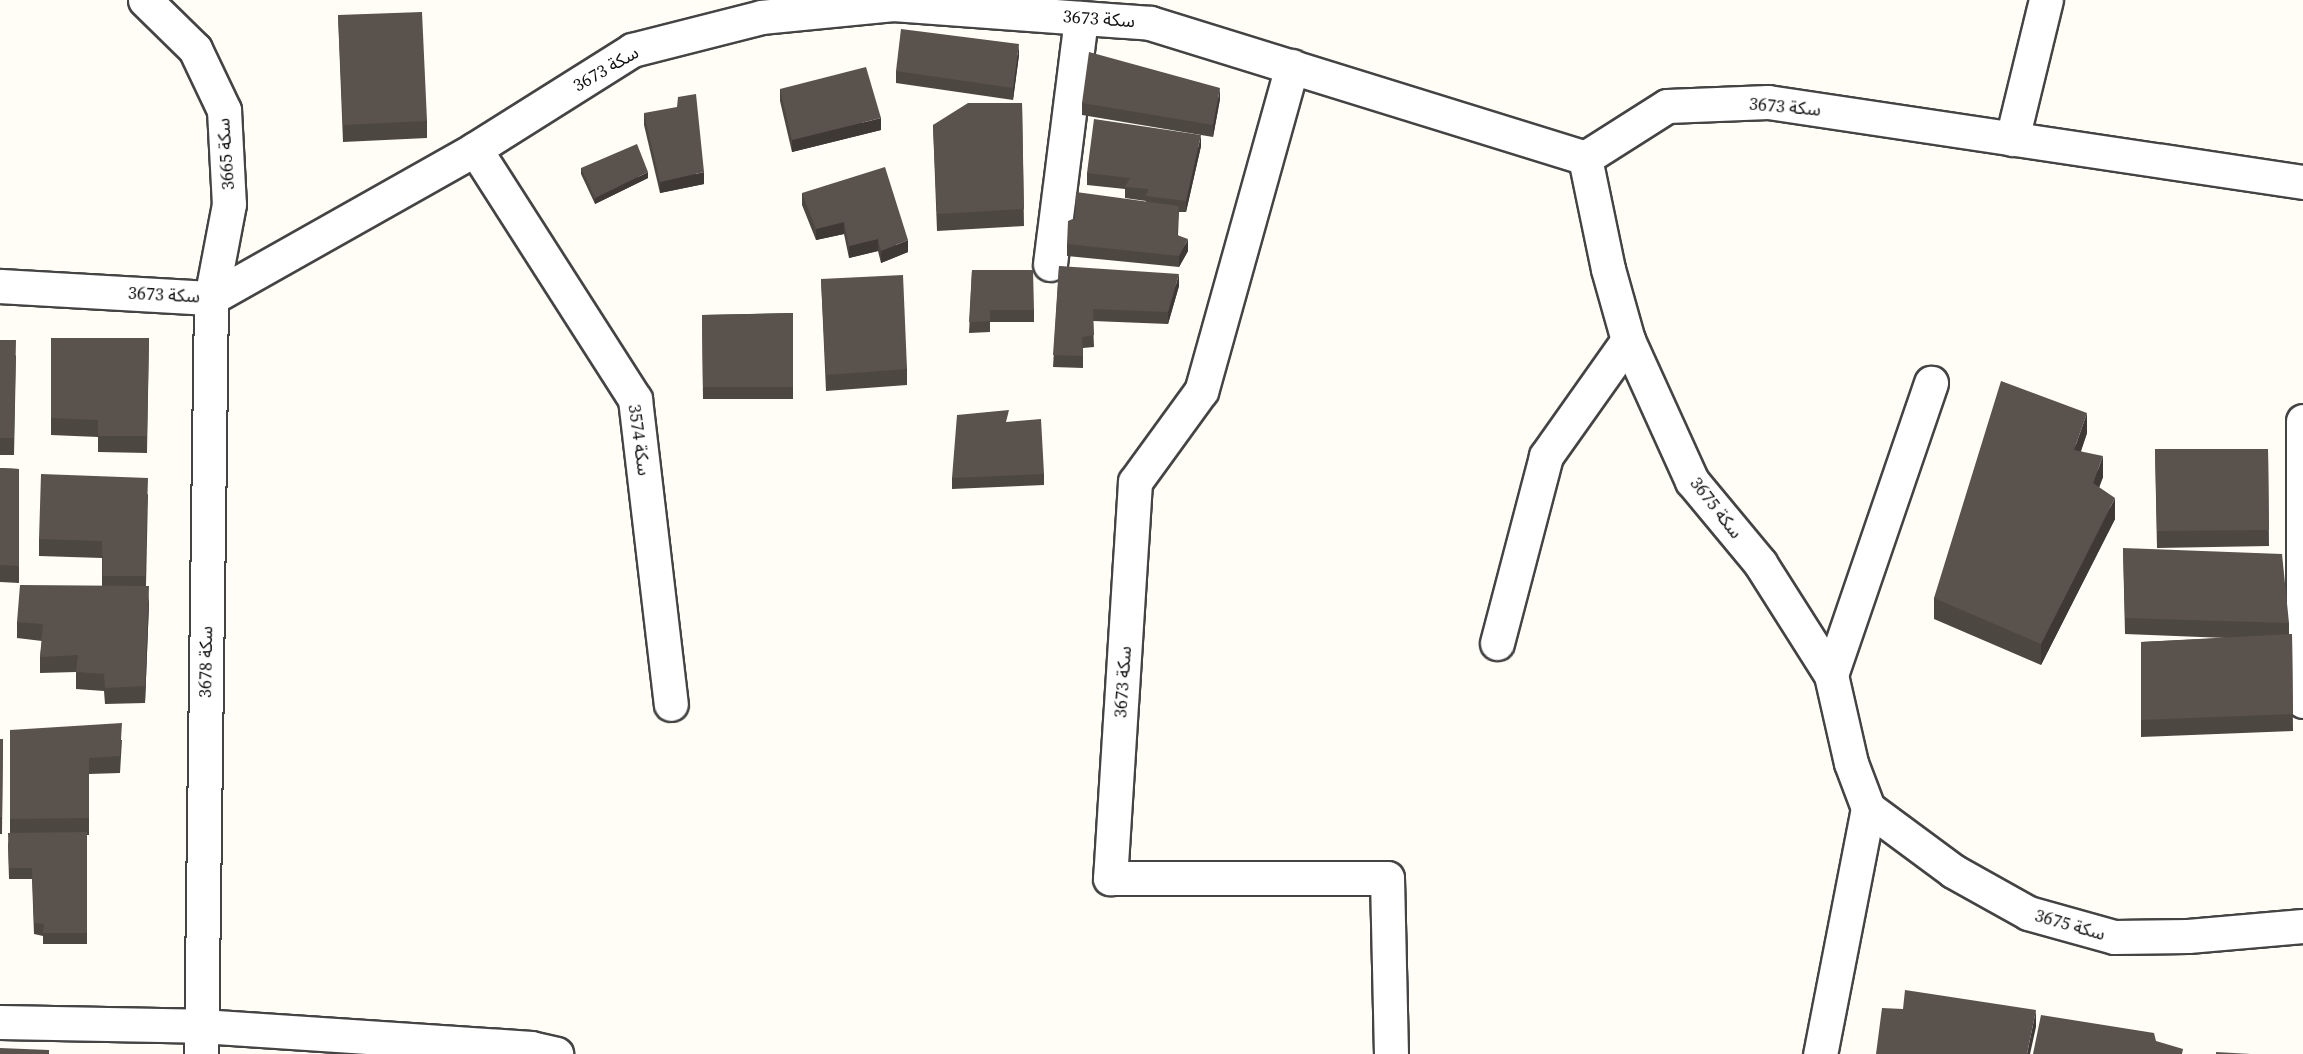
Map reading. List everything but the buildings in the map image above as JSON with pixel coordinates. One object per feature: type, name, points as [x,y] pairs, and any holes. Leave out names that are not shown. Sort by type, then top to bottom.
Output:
[{"type":"street","name":"سكة 3665","points":[[145,0],[195,49],[224,110],[229,204],[211,298]]},
{"type":"street","points":[[2012,139],[2046,0]]},
{"type":"street","name":"سكة 3673","points":[[0,286],[211,298],[475,149],[632,50],[761,17],[893,2],[1081,18],[1157,11],[1292,66],[1585,158],[1667,106],[1768,102],[2012,139],[2300,174]]},
{"type":"street","points":[[1050,264],[1081,18]]},
{"type":"street","name":"سكة 3673","points":[[1292,66],[1201,391],[1135,482],[1110,878],[1387,878],[1391,1054]]},
{"type":"street","name":"سكة 3574","points":[[475,149],[635,399],[671,704]]},
{"type":"street","name":"سكة 3675","points":[[1585,158],[1628,339],[1692,481],[1760,563],[1831,675],[1851,763],[1868,808],[1953,871],[2028,913],[2114,938],[2188,936],[2303,926]]},
{"type":"street","name":"سكة 3678","points":[[201,1040],[211,298]]},
{"type":"street","points":[[1497,643],[1546,456],[1628,339]]},
{"type":"street","points":[[1831,675],[1931,384]]},
{"type":"street","points":[[2303,421],[2303,701]]},
{"type":"street","points":[[1820,1054],[1868,808]]},
{"type":"street","points":[[0,1022],[201,1040],[531,1048],[556,1054]]}]
